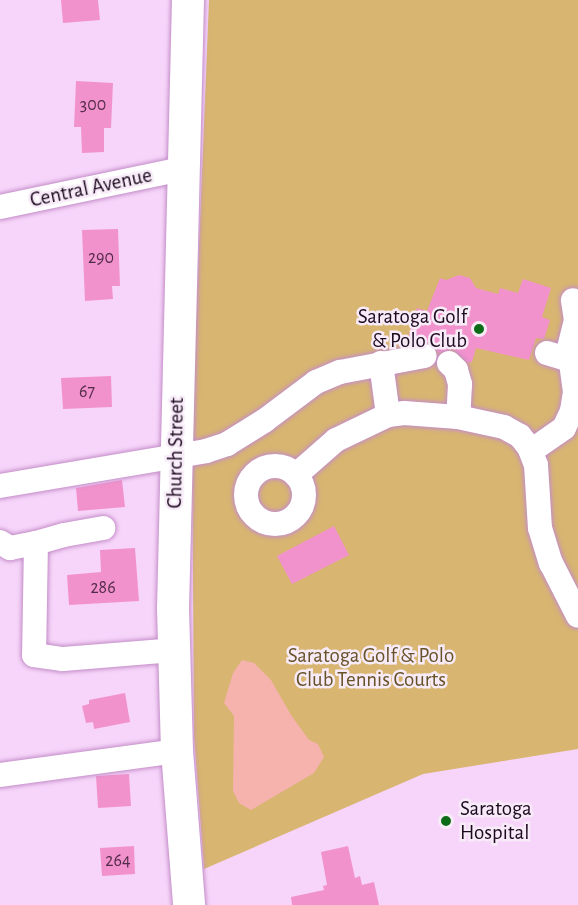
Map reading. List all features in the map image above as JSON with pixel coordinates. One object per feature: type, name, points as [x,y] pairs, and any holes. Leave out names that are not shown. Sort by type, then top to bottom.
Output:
[{"type":"main road","name":"Church Street","points":[[188,0],[175,455],[174,650],[177,751],[189,905]]},
{"type":"street","name":"Central Avenue","points":[[0,207],[182,169]]},
{"type":"street","points":[[531,451],[564,428],[572,411],[575,392],[569,348],[576,320],[573,300]]},
{"type":"street","points":[[547,353],[570,360]]},
{"type":"street","points":[[0,486],[206,451],[227,444],[264,421],[316,382],[340,372],[425,356]]},
{"type":"street","points":[[381,363],[388,415]]},
{"type":"street","points":[[449,363],[456,370],[460,384],[458,417]]},
{"type":"street","points":[[296,475],[336,440],[388,415],[404,413],[458,417],[504,428],[520,436],[531,451],[536,465],[540,528],[551,563],[578,616]]},
{"type":"street","points":[[0,542],[10,548],[103,528]]},
{"type":"street","points":[[36,543],[34,655],[63,659],[174,650]]},
{"type":"street","points":[[0,775],[177,751]]},
{"type":"green space","name":"Saratoga Golf & Polo Club","points":[[209,0],[578,0],[578,749],[423,774],[204,869],[194,736],[192,421]]},
{"type":"shaded area","points":[[242,660],[254,663],[271,680],[291,715],[309,740],[318,744],[324,757],[314,773],[251,810],[239,803],[233,791],[234,716],[224,703],[233,673]]},
{"type":"building","points":[[61,0],[98,0],[100,20],[63,23]]},
{"type":"building","points":[[76,81],[113,83],[111,128],[104,128],[104,152],[82,153],[81,127],[74,127]]},
{"type":"building","points":[[118,229],[120,286],[112,286],[113,299],[85,301],[82,230]]},
{"type":"building","name":"Saratoga Golf & Polo Club","points":[[459,275],[470,278],[476,288],[498,294],[500,288],[518,293],[523,279],[551,288],[542,317],[550,320],[544,339],[536,338],[529,360],[476,348],[472,362],[468,363],[453,349],[439,353],[430,343],[410,344],[407,341],[417,308],[427,311],[440,278],[446,280]]},
{"type":"building","points":[[111,376],[112,407],[63,409],[61,378]]},
{"type":"building","points":[[122,480],[125,507],[78,511],[76,488]]},
{"type":"building","points":[[334,526],[349,555],[292,584],[277,556]]},
{"type":"building","points":[[135,548],[139,601],[69,605],[67,575],[101,572],[100,550]]},
{"type":"building","points":[[125,693],[130,722],[94,729],[93,722],[86,723],[82,706],[89,704],[89,700]]},
{"type":"building","points":[[129,774],[131,806],[98,808],[96,776]]},
{"type":"building","points":[[134,846],[135,874],[102,876],[100,848]]},
{"type":"building","points":[[348,846],[355,878],[360,876],[362,885],[374,882],[379,905],[292,905],[291,897],[324,890],[323,886],[327,885],[321,852]]},
{"type":"place","name":"Saratoga Golf & Polo Club","points":[[479,329]]},
{"type":"place","name":"Saratoga Hospital","points":[[446,821]]},
{"type":"park label","name":"Saratoga Golf & Polo Club Tennis Courts","points":[[371,668]]}]
